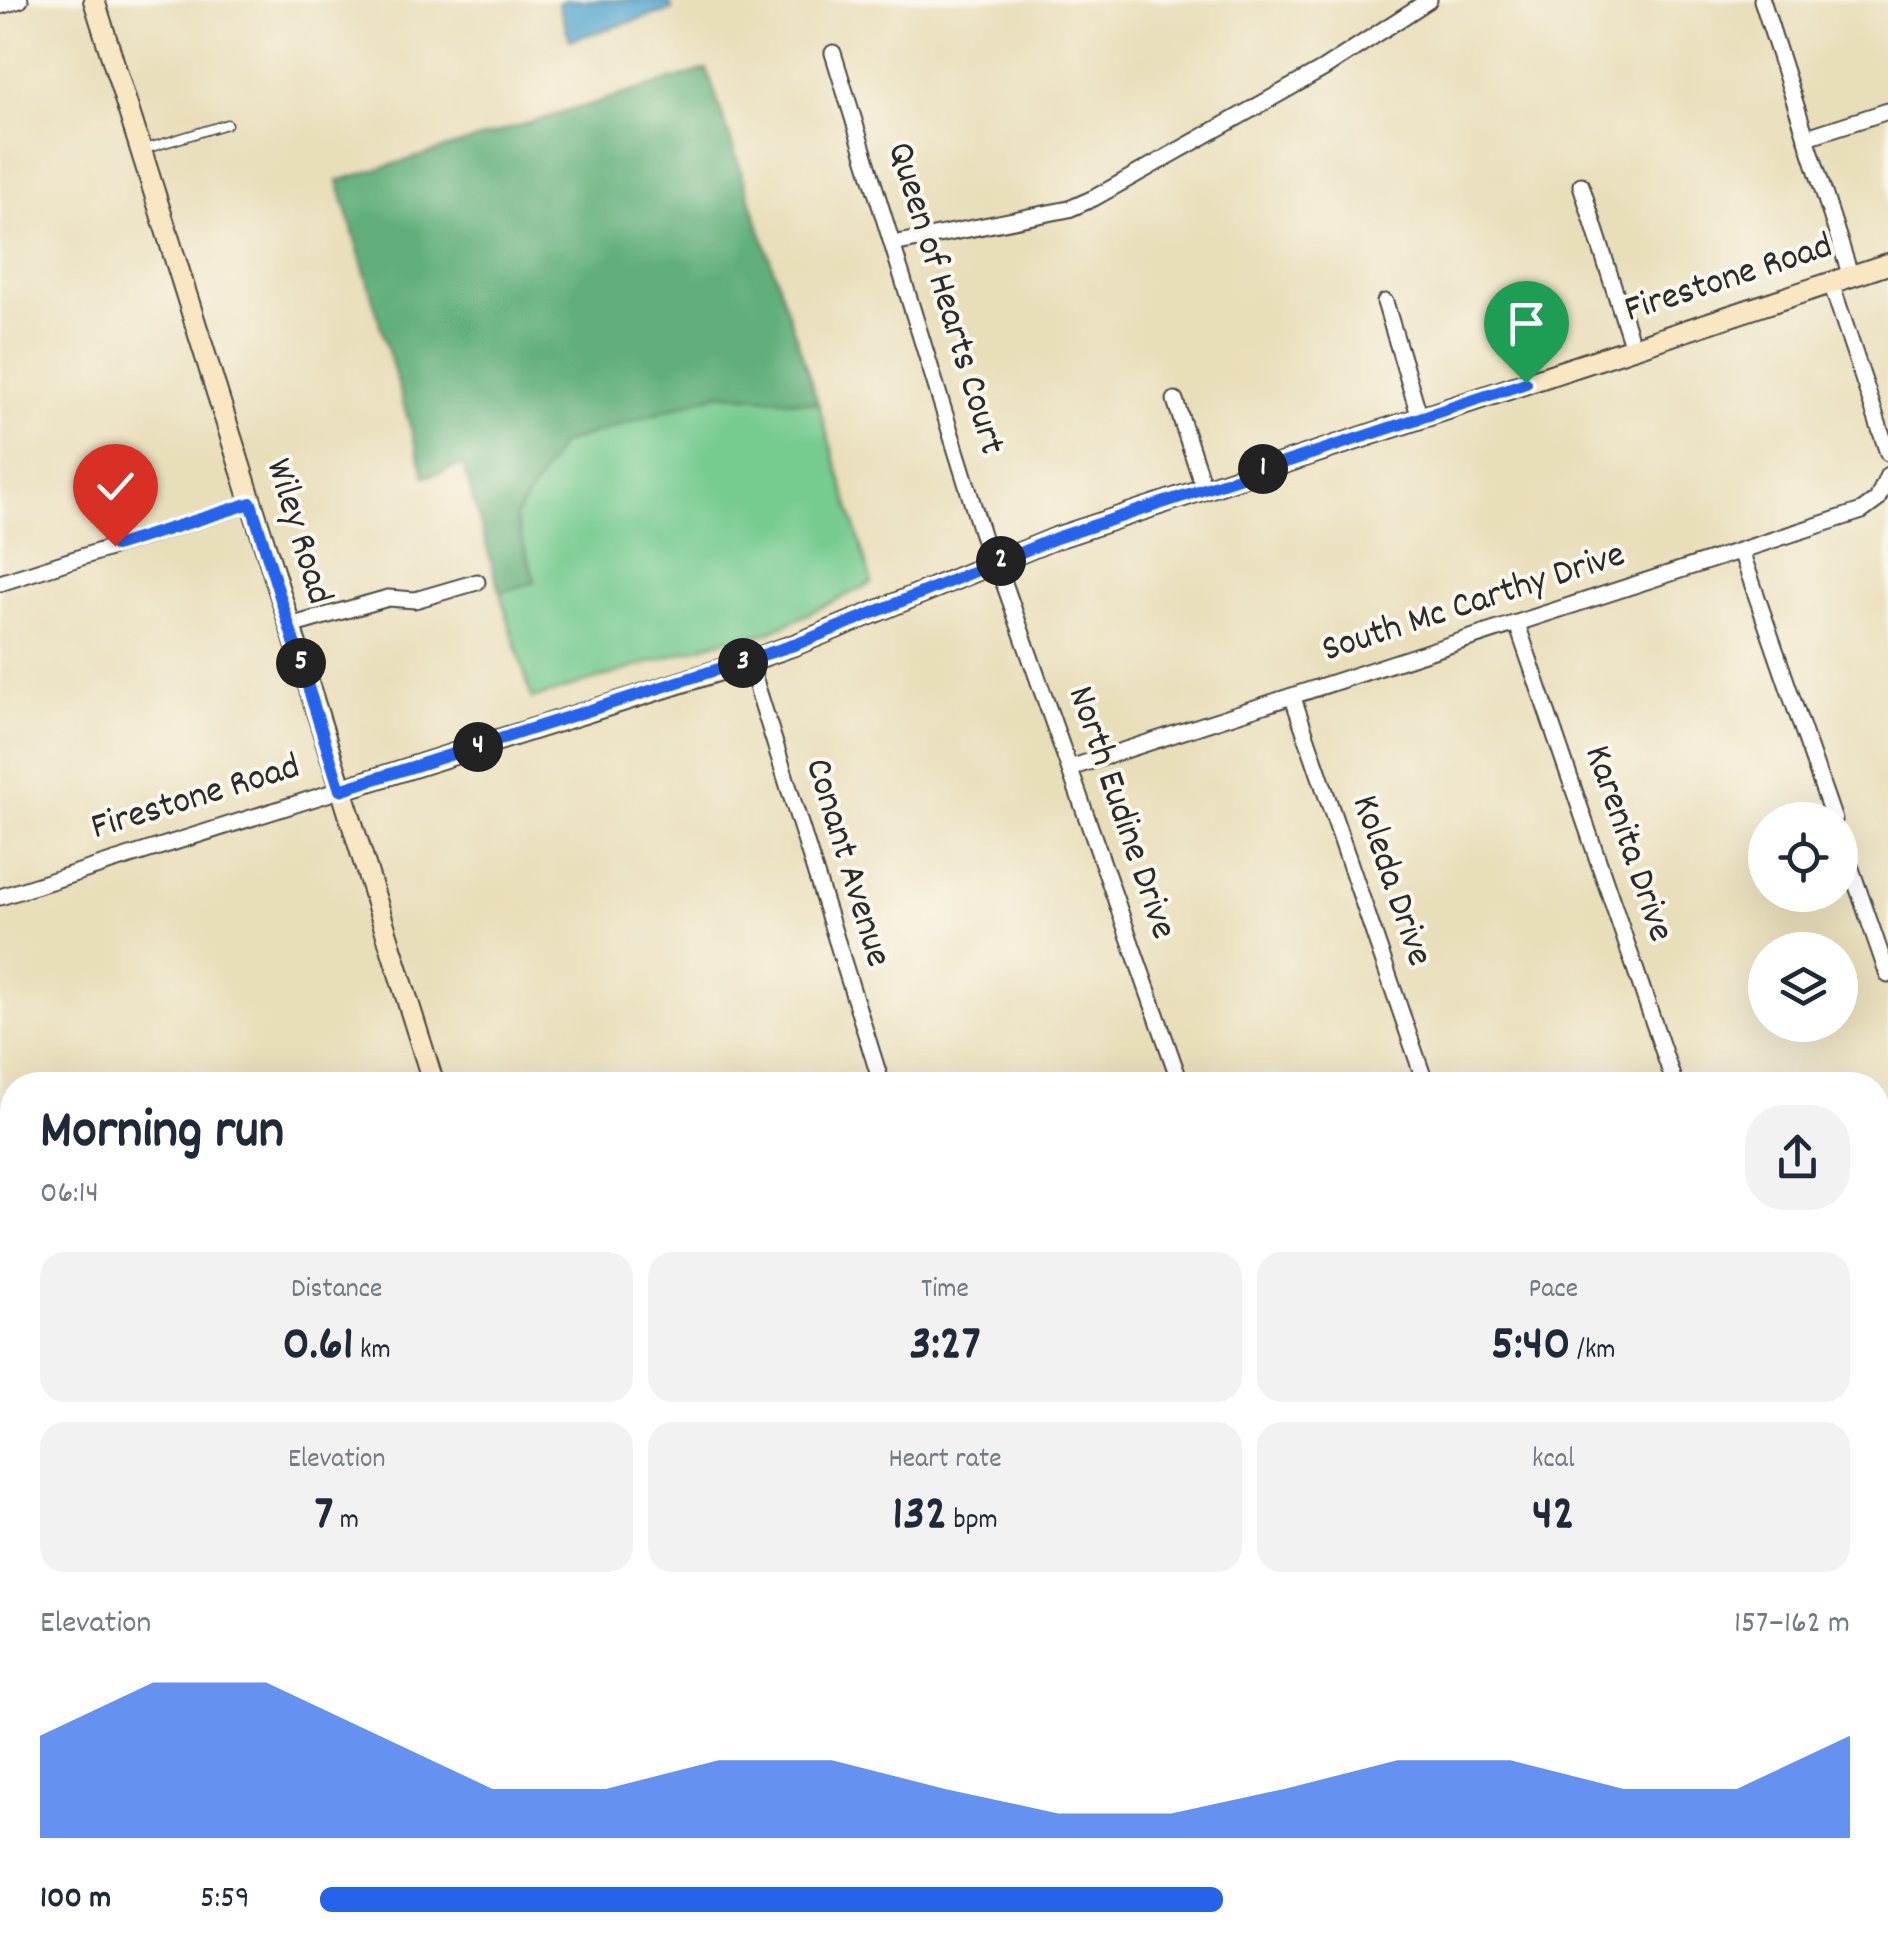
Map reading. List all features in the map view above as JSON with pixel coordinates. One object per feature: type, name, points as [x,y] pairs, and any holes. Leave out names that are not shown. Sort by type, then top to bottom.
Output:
[{"type":"street","points":[[0,6],[20,0]]},
{"type":"street","name":"Wiley Road","points":[[94,0],[430,1072]]},
{"type":"street","points":[[892,244],[1069,210],[1323,68],[1429,0]]},
{"type":"street","points":[[1762,0],[1807,137],[1888,453]]},
{"type":"street","name":"Queen of Hearts Court","points":[[832,53],[985,544],[997,563]]},
{"type":"street","points":[[1807,137],[1888,111]]},
{"type":"street","points":[[1581,185],[1633,348]]},
{"type":"street","name":"Firestone Road","points":[[0,897],[749,661],[1056,538],[1888,264]]},
{"type":"street","points":[[1384,302],[1420,418]]},
{"type":"street","points":[[1175,400],[1204,488]]},
{"type":"street","name":"South Mc Carthy Drive","points":[[1070,768],[1862,511],[1877,500],[1887,480]]},
{"type":"street","points":[[0,582],[251,503]]},
{"type":"street","points":[[1740,551],[1828,802]]},
{"type":"street","name":"North Eudine Drive","points":[[997,563],[1177,1072]]},
{"type":"street","points":[[290,626],[388,598],[415,600],[477,582]]},
{"type":"street","name":"Karenita Drive","points":[[1518,624],[1671,1072]]},
{"type":"street","name":"Conant Avenue","points":[[749,661],[878,1072]]},
{"type":"street","name":"Koleda Drive","points":[[1293,698],[1422,1072]]},
{"type":"street","points":[[1858,889],[1888,975]]},
{"type":"lane","points":[[141,150],[227,124]]},
{"type":"green space","points":[[707,69],[818,403],[720,393],[561,444],[515,517],[535,582],[500,592],[463,465],[425,477],[338,181]]},
{"type":"green space","points":[[720,393],[818,403],[872,583],[766,634],[724,640],[532,699],[500,592],[535,581],[515,517],[561,444]]},
{"type":"water","points":[[669,0],[672,10],[570,40],[558,3]]},
{"type":"route","points":[[115,546],[251,503],[340,790],[749,661],[1056,538],[1526,383]]}]
